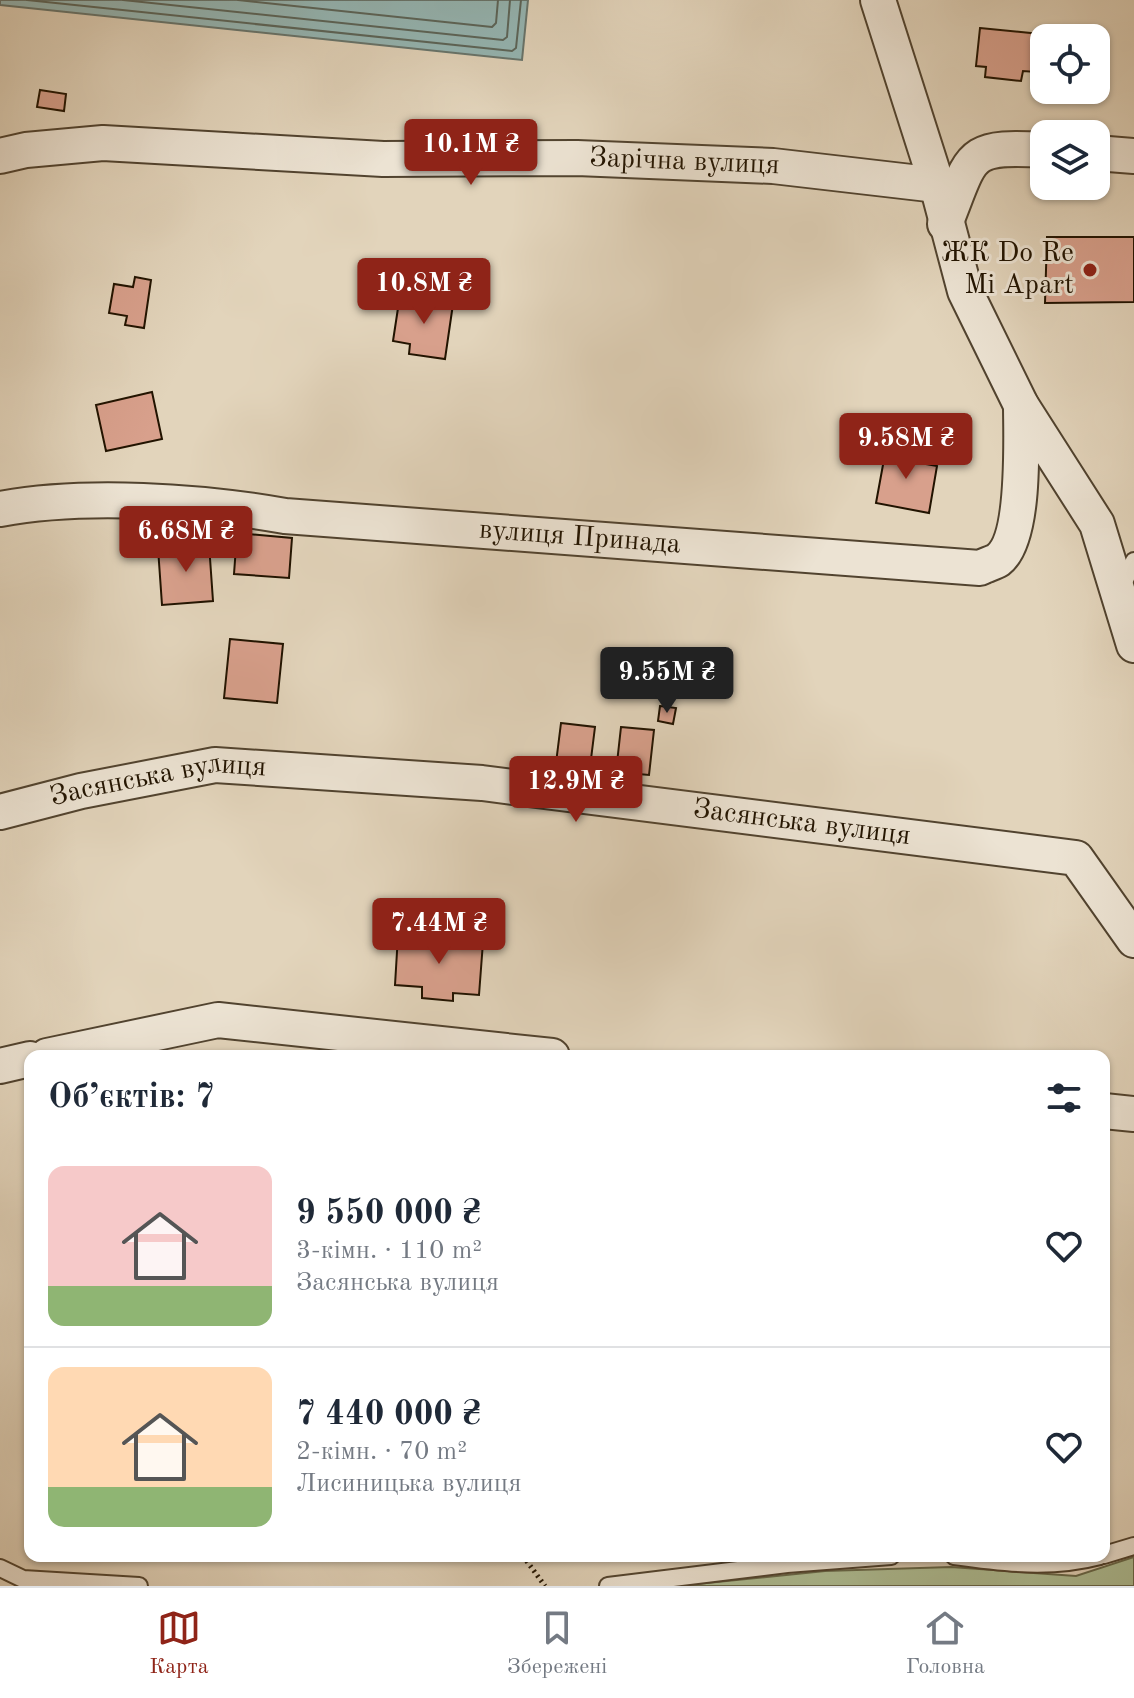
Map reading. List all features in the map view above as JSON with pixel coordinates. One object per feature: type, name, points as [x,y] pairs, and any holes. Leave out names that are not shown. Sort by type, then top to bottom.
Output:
[{"type":"street","points":[[878,0],[937,185],[965,291],[1021,405],[1097,524],[1134,645]]},
{"type":"street","name":"Зарічна вулиця","points":[[0,156],[26,150],[103,143],[383,159],[577,158],[773,166],[937,185]]},
{"type":"street","points":[[945,224],[968,168],[979,156],[989,149],[1030,150]]},
{"type":"street","points":[[1110,154],[1134,156]]},
{"type":"street","name":"вулиця Принада","points":[[0,509],[75,502],[218,505],[285,516],[980,568],[999,560],[1012,539],[1021,466],[1021,405]]},
{"type":"street","name":"Засянська вулиця","points":[[0,812],[81,791],[215,765],[482,783],[1076,858],[1134,940]]},
{"type":"street","points":[[76,1050],[218,1020],[496,1050]]},
{"type":"street","points":[[0,1066],[24,1060]]},
{"type":"street","points":[[1110,1112],[1134,1114]]},
{"type":"lane","points":[[1119,591],[1134,561]]},
{"type":"lane","points":[[1110,1554],[1134,1546]]},
{"type":"lane","points":[[608,1586],[812,1562]]},
{"type":"lane","points":[[995,1562],[1022,1566],[1078,1562]]},
{"type":"lane","points":[[0,1568],[23,1579],[139,1586]]},
{"type":"path","points":[[527,1562],[545,1586]]},
{"type":"green space","points":[[1134,1557],[1134,1586],[677,1586],[825,1571],[951,1567],[1076,1576]]},
{"type":"water","points":[[0,0],[528,0],[522,60],[0,5]]},
{"type":"building","points":[[980,28],[1030,33],[1030,72],[1023,71],[1021,81],[985,77],[986,67],[976,66]]},
{"type":"building","points":[[40,90],[66,94],[64,111],[37,107]]},
{"type":"building","name":"ЖК Do Re Mi Apart","points":[[1047,237],[1134,237],[1134,302],[1045,303]]},
{"type":"building","points":[[135,277],[151,280],[144,328],[125,325],[127,316],[109,313],[114,284],[133,287]]},
{"type":"building","points":[[400,295],[453,304],[445,359],[409,354],[410,344],[393,341]]},
{"type":"building","points":[[152,392],[162,439],[106,451],[96,405]]},
{"type":"building","points":[[887,443],[912,448],[909,461],[937,466],[929,513],[876,503]]},
{"type":"building","points":[[237,533],[292,538],[289,578],[234,574]]},
{"type":"building","points":[[209,544],[213,601],[162,605],[158,548]]},
{"type":"building","points":[[230,639],[283,644],[277,703],[224,698]]},
{"type":"building","points":[[660,706],[676,708],[673,724],[658,721]]},
{"type":"building","points":[[561,723],[595,727],[590,767],[556,763]]},
{"type":"building","points":[[621,727],[654,730],[649,775],[616,772]]},
{"type":"building","points":[[398,935],[483,942],[479,995],[453,993],[453,1001],[422,998],[422,987],[395,985]]},
{"type":"place","name":"ЖК Do Re Mi Apart","points":[[1090,270]]}]
